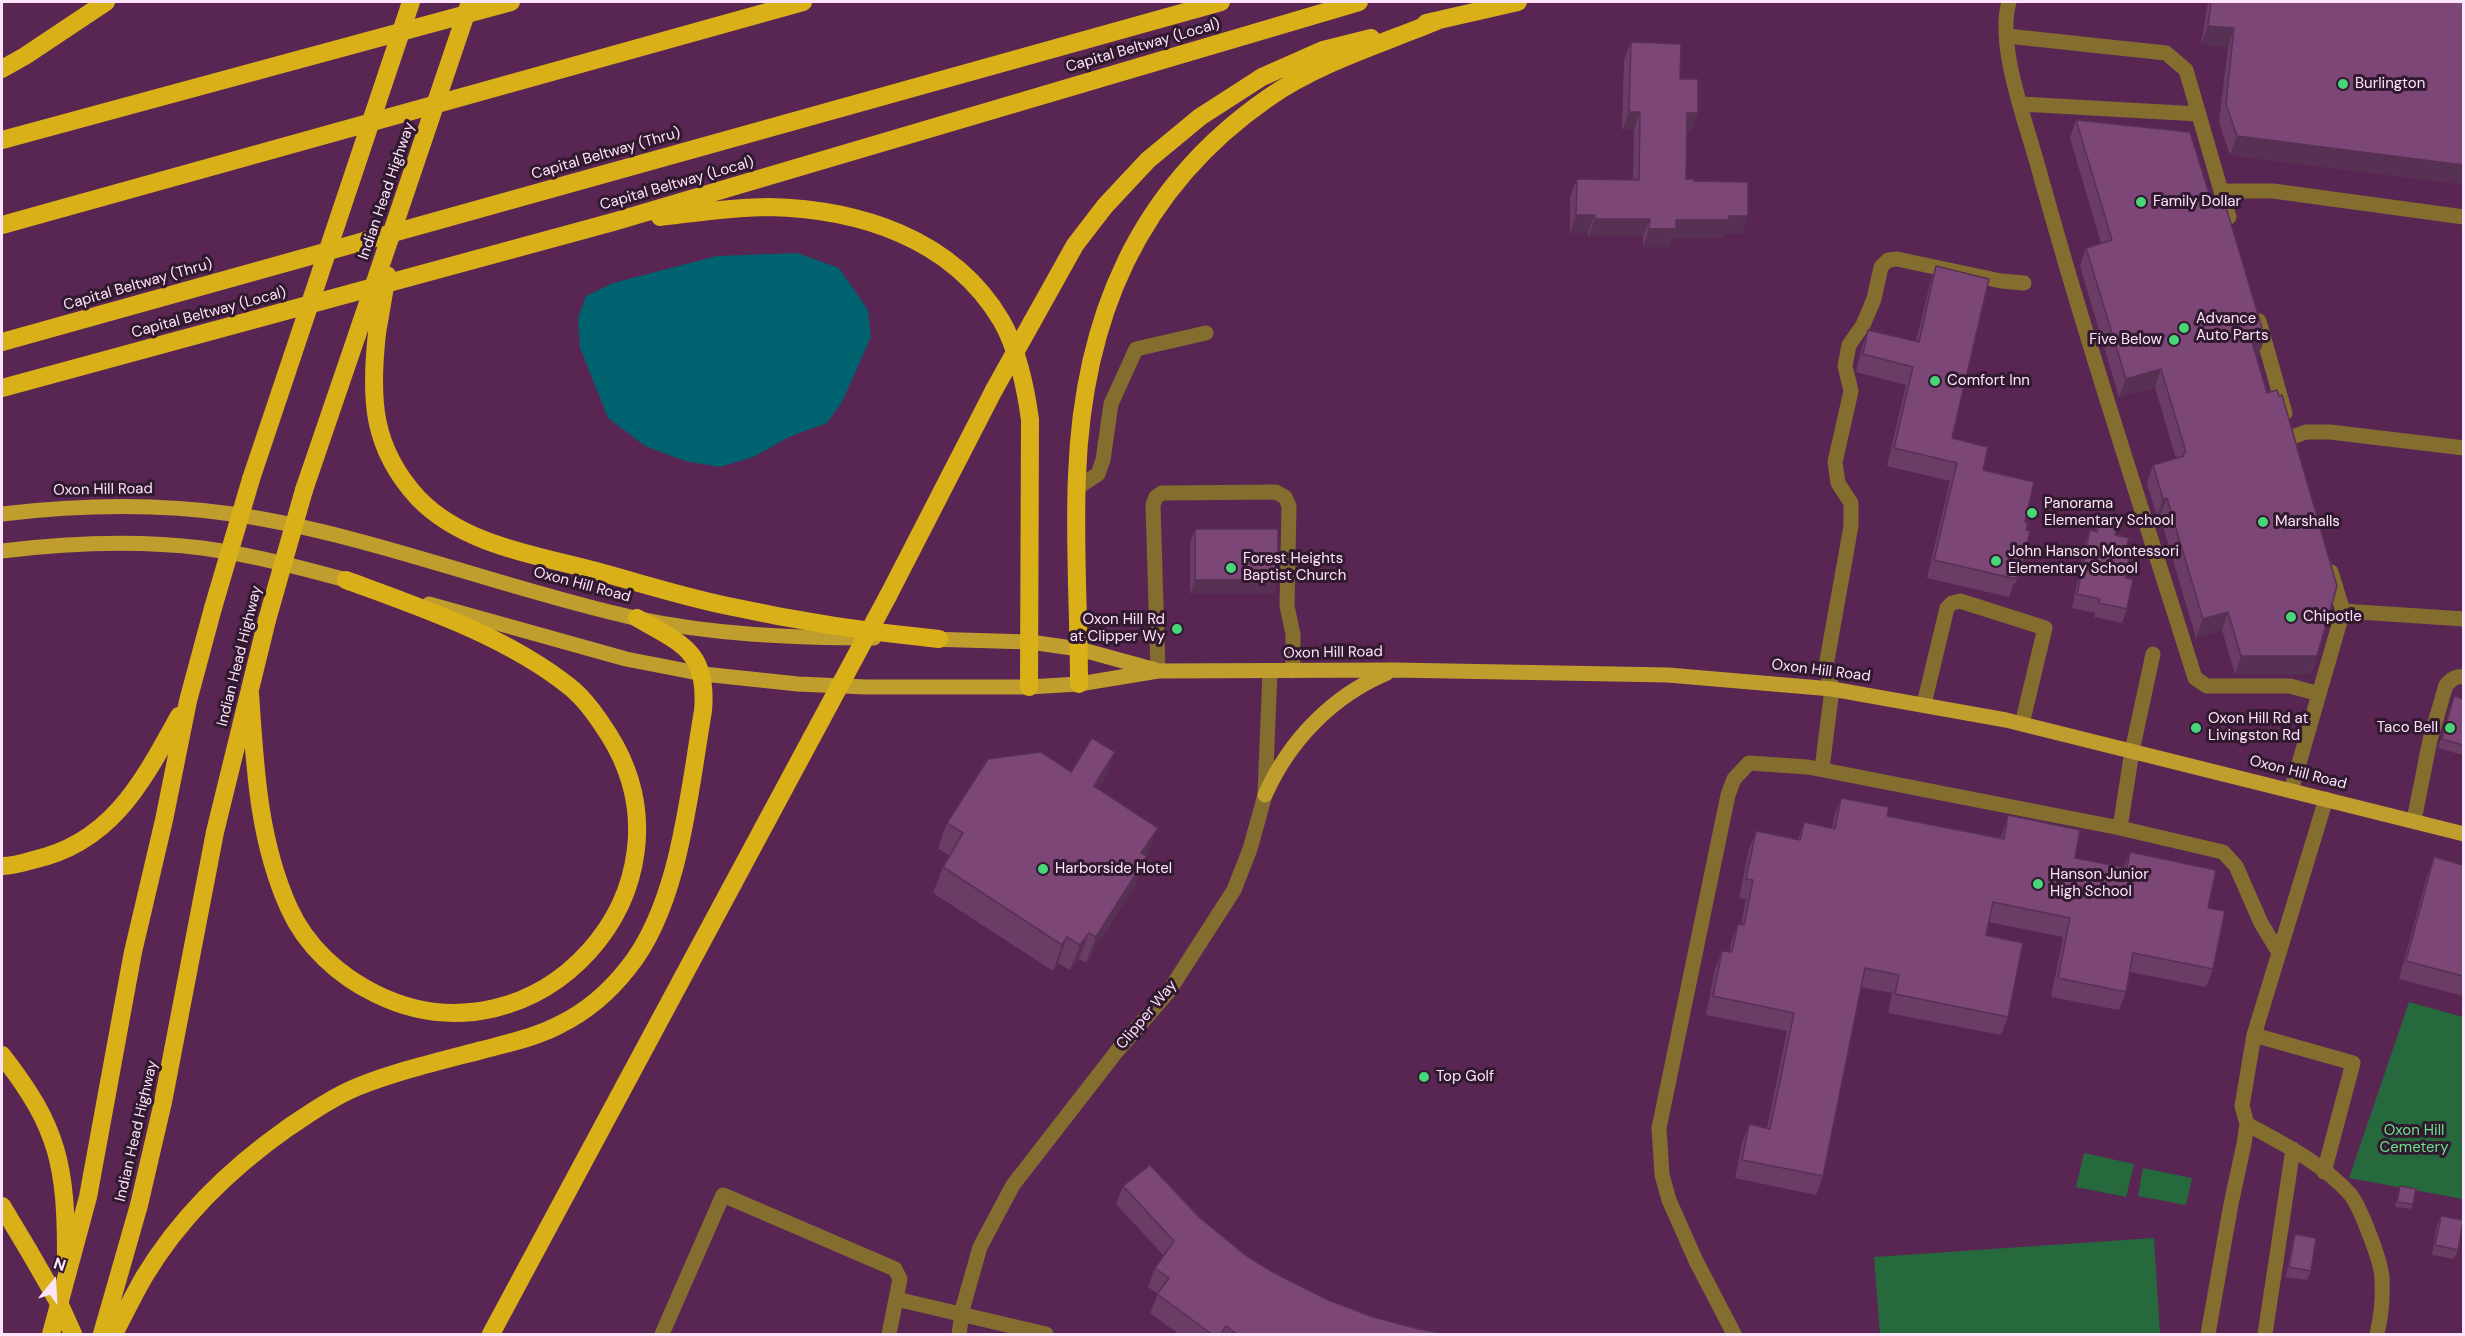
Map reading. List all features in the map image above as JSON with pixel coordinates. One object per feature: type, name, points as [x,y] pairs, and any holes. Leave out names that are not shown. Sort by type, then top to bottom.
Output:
[{"type":"highway","points":[[2,69],[106,2]]},
{"type":"highway","points":[[51,1335],[88,1197],[133,952],[164,820],[188,701],[213,608],[251,479],[411,2]]},
{"type":"highway","name":"Indian Head Highway","points":[[102,1335],[139,1206],[164,1102],[215,832],[267,620],[304,490],[470,2]]},
{"type":"highway","points":[[2,140],[511,2]]},
{"type":"highway","points":[[2,225],[803,2]]},
{"type":"highway","name":"Capital Beltway (Thru)","points":[[2,342],[1221,2]]},
{"type":"highway","name":"Capital Beltway (Local)","points":[[2,388],[613,222],[1359,2]]},
{"type":"highway","points":[[491,1335],[888,596],[994,390],[1075,245],[1105,206],[1148,160],[1200,117],[1262,77],[1323,50],[1518,2]]},
{"type":"highway","points":[[1079,684],[1077,488],[1081,424],[1089,369],[1100,324],[1118,275],[1137,239],[1174,183],[1219,136],[1269,97],[1328,66],[1437,21]]},
{"type":"highway","points":[[407,186],[386,278],[377,333],[372,389],[379,430],[391,460],[418,497],[445,521],[491,543],[727,606],[858,629],[939,639]]},
{"type":"highway","points":[[613,222],[767,207],[816,210],[867,220],[907,236],[944,257],[974,286],[1001,320],[1025,381],[1031,453],[1029,687]]},
{"type":"highway","points":[[250,693],[261,819],[271,861],[290,911],[315,949],[354,983],[393,1002],[435,1012],[482,1011],[525,998],[561,977],[593,949],[618,911],[632,875],[637,832],[634,795],[623,757],[598,717],[570,688],[532,661],[459,625],[346,580]]},
{"type":"highway","points":[[114,1335],[145,1276],[179,1229],[218,1184],[255,1150],[305,1116],[355,1088],[408,1069],[519,1041],[561,1024],[600,999],[629,967],[647,940],[664,901],[678,851],[703,711],[703,674],[694,657],[674,639],[637,618]]},
{"type":"highway","points":[[2,866],[48,857],[79,844],[106,824],[129,800],[188,701]]},
{"type":"highway","points":[[2,1055],[27,1087],[48,1126],[61,1163],[65,1193],[66,1286]]},
{"type":"highway","points":[[2,1206],[60,1305],[73,1335]]},
{"type":"main road","name":"Oxon Hill Road","points":[[2,514],[44,509],[118,506],[176,508],[233,515],[372,546],[560,599],[637,618],[723,632],[781,637],[1030,642],[1079,649],[1158,671]]},
{"type":"main road","name":"Oxon Hill Road","points":[[2,551],[119,544],[199,548],[286,564],[626,659],[703,674],[798,684],[867,687],[1029,687],[1079,684],[1158,671],[1395,670],[1668,675],[1832,689],[1924,704],[2022,724],[2463,833]]},
{"type":"main road","points":[[1265,795],[1290,749],[1308,728],[1357,688],[1395,670]]},
{"type":"street","points":[[2009,2],[2006,12],[2007,53],[2065,265],[2195,678],[2207,686],[2290,686],[2319,694]]},
{"type":"street","points":[[2007,36],[2166,53],[2186,70],[2234,234]]},
{"type":"street","points":[[2021,104],[2199,114]]},
{"type":"street","points":[[2221,191],[2273,191],[2463,217]]},
{"type":"street","points":[[1822,769],[1832,689],[1826,666],[1851,526],[1851,503],[1838,483],[1835,462],[1851,391],[1845,366],[1849,345],[1863,326],[1874,299],[1881,267],[1888,260],[1897,259],[2001,281],[2024,283]]},
{"type":"street","points":[[2256,310],[2298,456]]},
{"type":"street","points":[[1077,488],[1098,474],[1103,460],[1112,404],[1136,349],[1206,333]]},
{"type":"street","points":[[2292,437],[2306,432],[2330,432],[2463,448]]},
{"type":"street","points":[[1158,671],[1154,505],[1156,497],[1162,493],[1276,492],[1285,497],[1289,506],[1287,606],[1293,634],[1293,671]]},
{"type":"street","points":[[2291,791],[2343,611],[2328,561]]},
{"type":"street","points":[[1924,704],[1947,608],[1952,603],[1960,601],[2045,628],[2022,724]]},
{"type":"street","points":[[2343,611],[2463,619]]},
{"type":"street","points":[[2120,828],[2132,751],[2153,654]]},
{"type":"street","name":"Clipper Way","points":[[959,1335],[962,1314],[980,1247],[1013,1185],[1117,1051],[1169,991],[1234,891],[1250,849],[1265,795],[1270,672]]},
{"type":"street","points":[[2414,820],[2430,740],[2446,685],[2451,679],[2463,677]]},
{"type":"street","points":[[1734,1335],[1696,1261],[1669,1200],[1662,1175],[1659,1128],[1728,795],[1734,779],[1749,763],[1822,769],[2120,828],[2223,852],[2236,866],[2261,923],[2279,953]]},
{"type":"street","points":[[2208,1335],[2230,1204],[2247,1124],[2242,1106],[2254,1035],[2326,799]]},
{"type":"street","points":[[2254,1035],[2353,1063],[2324,1172]]},
{"type":"street","points":[[2247,1124],[2311,1160],[2351,1195],[2367,1228],[2382,1277],[2377,1335]]},
{"type":"street","points":[[2265,1335],[2293,1149]]},
{"type":"street","points":[[662,1335],[723,1195],[895,1269],[900,1279],[889,1335]]},
{"type":"street","points":[[896,1299],[1046,1335]]},
{"type":"green space","name":"Oxon Hill Cemetery","points":[[2409,1002],[2463,1017],[2463,1199],[2349,1178]]},
{"type":"green space","points":[[2084,1153],[2134,1164],[2126,1197],[2076,1187]]},
{"type":"green space","points":[[2143,1168],[2192,1178],[2186,1205],[2138,1196]]},
{"type":"green space","points":[[2154,1238],[2160,1334],[1880,1334],[1874,1257]]},
{"type":"shaded area","points":[[797,253],[839,268],[868,310],[871,337],[842,402],[827,423],[789,437],[753,457],[720,467],[685,461],[645,446],[608,418],[580,348],[578,318],[586,296],[613,283],[717,256]]},
{"type":"building","name":"Burlington","points":[[2211,2],[2463,2],[2463,165],[2237,136],[2226,104],[2234,28],[2208,26]]},
{"type":"building","points":[[1631,42],[1681,44],[1680,79],[1698,79],[1698,113],[1687,113],[1686,179],[1748,182],[1748,216],[1729,216],[1729,220],[1676,220],[1676,229],[1649,229],[1650,219],[1595,219],[1595,215],[1576,215],[1577,179],[1639,180],[1640,112],[1629,112]]},
{"type":"building","points":[[2076,120],[2190,132],[2212,203],[2224,200],[2265,338],[2252,342],[2267,393],[2277,390],[2279,396],[2282,395],[2337,586],[2317,656],[2241,656],[2228,612],[2203,619],[2167,498],[2163,499],[2153,465],[2184,456],[2183,453],[2186,452],[2161,369],[2126,379],[2086,248],[2112,240]]},
{"type":"building","points":[[1936,266],[1989,279],[1952,438],[1988,447],[1983,470],[2034,482],[2025,522],[2028,523],[2026,530],[2030,531],[2022,565],[2019,564],[2016,579],[1934,560],[1957,463],[1894,448],[1913,367],[1863,354],[1868,330],[1919,342]]},
{"type":"building","points":[[2100,518],[2119,522],[2115,535],[2129,538],[2127,545],[2131,546],[2125,578],[2133,579],[2127,609],[2099,603],[2100,599],[2077,594],[2090,530],[2097,532]]},
{"type":"building","name":"Forest Heights Baptist Church","points":[[1195,529],[1278,529],[1278,580],[1195,580]]},
{"type":"building","points":[[2454,696],[2463,699],[2463,745],[2442,739]]},
{"type":"building","name":"Harborside Hotel","points":[[1092,738],[1115,752],[1094,786],[1158,828],[1141,853],[1147,856],[1096,937],[1089,933],[1080,945],[1067,937],[1062,945],[943,867],[963,833],[947,823],[988,759],[1041,752],[1071,772]]},
{"type":"building","points":[[1841,798],[1889,807],[1887,816],[2004,839],[2008,815],[2080,830],[2075,858],[2127,868],[2130,852],[2216,870],[2208,908],[2225,911],[2213,969],[2133,953],[2126,992],[2058,978],[2070,918],[1993,902],[1986,935],[2023,943],[2008,1017],[1895,994],[1899,975],[1865,968],[1823,1176],[1742,1160],[1749,1124],[1770,1129],[1794,1013],[1713,996],[1722,951],[1732,952],[1738,924],[1744,925],[1753,880],[1746,879],[1756,831],[1800,840],[1804,822],[1835,829]]},
{"type":"building","points":[[2434,857],[2463,865],[2463,976],[2406,961]]},
{"type":"building","points":[[1150,1165],[1200,1218],[1244,1254],[1271,1271],[1328,1300],[1373,1317],[1449,1335],[1238,1335],[1226,1326],[1220,1335],[1213,1335],[1157,1294],[1169,1278],[1155,1268],[1174,1241],[1123,1186]]},
{"type":"building","points":[[2400,1186],[2416,1189],[2413,1204],[2397,1202]]},
{"type":"building","points":[[2441,1216],[2463,1220],[2458,1250],[2435,1245]]},
{"type":"building","points":[[2295,1234],[2316,1238],[2311,1271],[2289,1267]]},
{"type":"place","name":"Burlington","points":[[2343,84]]},
{"type":"place","name":"Family Dollar","points":[[2141,202]]},
{"type":"place","name":"Advance Auto Parts","points":[[2184,328]]},
{"type":"place","name":"Five Below","points":[[2174,340]]},
{"type":"place","name":"Comfort Inn","points":[[1935,381]]},
{"type":"place","name":"Panorama Elementary School","points":[[2032,513]]},
{"type":"place","name":"Marshalls","points":[[2263,522]]},
{"type":"place","name":"John Hanson Montessori Elementary School","points":[[1996,561]]},
{"type":"place","name":"Forest Heights Baptist Church","points":[[1231,568]]},
{"type":"place","name":"Chipotle","points":[[2291,617]]},
{"type":"place","name":"Oxon Hill Rd at Clipper Wy","points":[[1177,629]]},
{"type":"place","name":"Oxon Hill Rd at Livingston Rd","points":[[2196,728]]},
{"type":"place","name":"Taco Bell","points":[[2450,728]]},
{"type":"place","name":"Harborside Hotel","points":[[1043,869]]},
{"type":"place","name":"Hanson Junior High School","points":[[2038,884]]},
{"type":"place","name":"Top Golf","points":[[1424,1077]]}]
